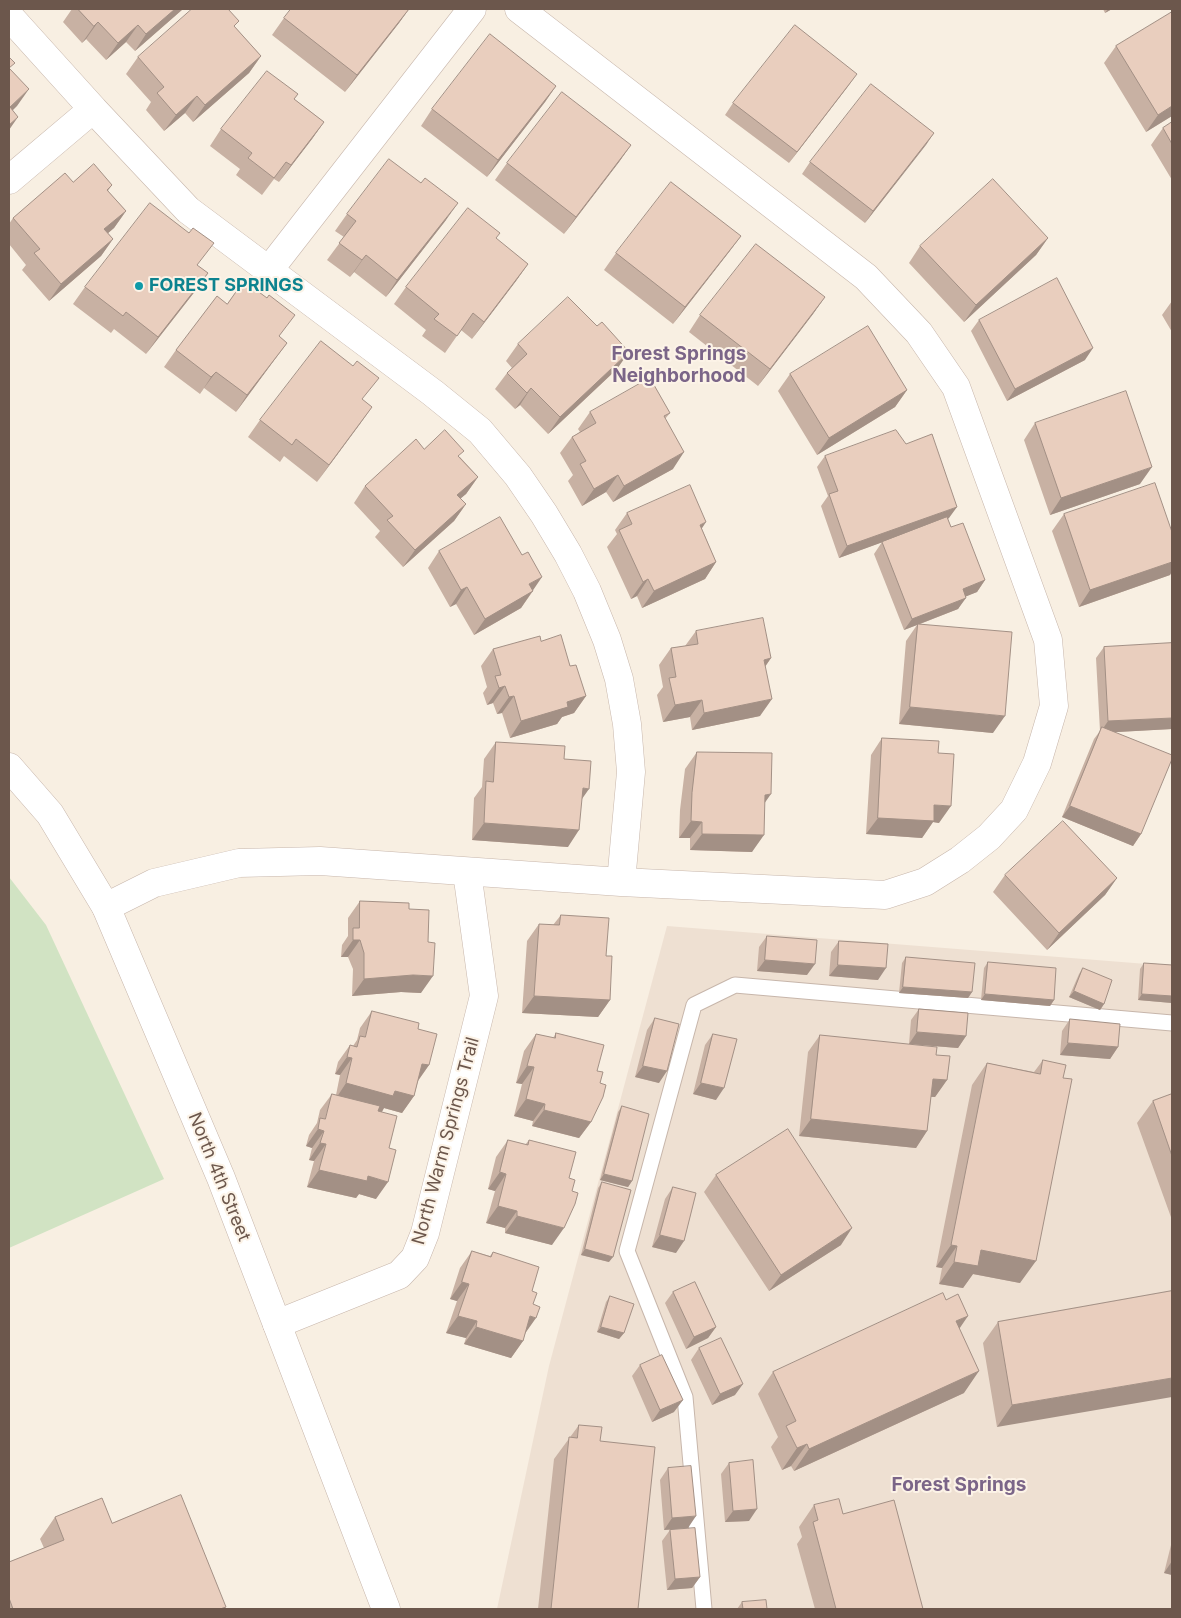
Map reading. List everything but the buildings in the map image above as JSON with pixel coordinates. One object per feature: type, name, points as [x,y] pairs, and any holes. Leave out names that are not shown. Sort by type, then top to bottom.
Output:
[{"type":"street","points":[[269,270],[472,9]]},
{"type":"street","points":[[106,907],[154,883],[239,863],[320,861],[621,882],[885,895],[925,882],[960,860],[989,837],[1014,810],[1037,763],[1054,706],[1048,640],[956,387],[919,333],[866,277],[519,9]]},
{"type":"street","points":[[9,16],[188,210],[433,393],[480,431],[518,476],[568,554],[587,591],[607,640],[619,679],[627,724],[632,772],[621,882]]},
{"type":"street","points":[[9,180],[93,109]]},
{"type":"street","name":"North 4th Street","points":[[9,767],[50,814],[106,907],[221,1178],[386,1609]]},
{"type":"street","name":"North Warm Springs Trail","points":[[278,1324],[399,1275],[415,1258],[426,1234],[484,996],[467,872]]},
{"type":"lane","points":[[704,1609],[686,1397],[627,1251],[694,1005],[735,985],[1172,1023]]},
{"type":"shaded area","points":[[667,926],[1172,966],[1172,1609],[497,1609],[549,1366]]},
{"type":"green space","points":[[9,877],[46,925],[164,1179],[9,1248]]},
{"type":"place","name":"FOREST SPRINGS","points":[[139,286]]},
{"type":"district","name":"Forest Springs Neighborhood","points":[[679,365]]},
{"type":"district","name":"Forest Springs","points":[[959,1485]]}]
